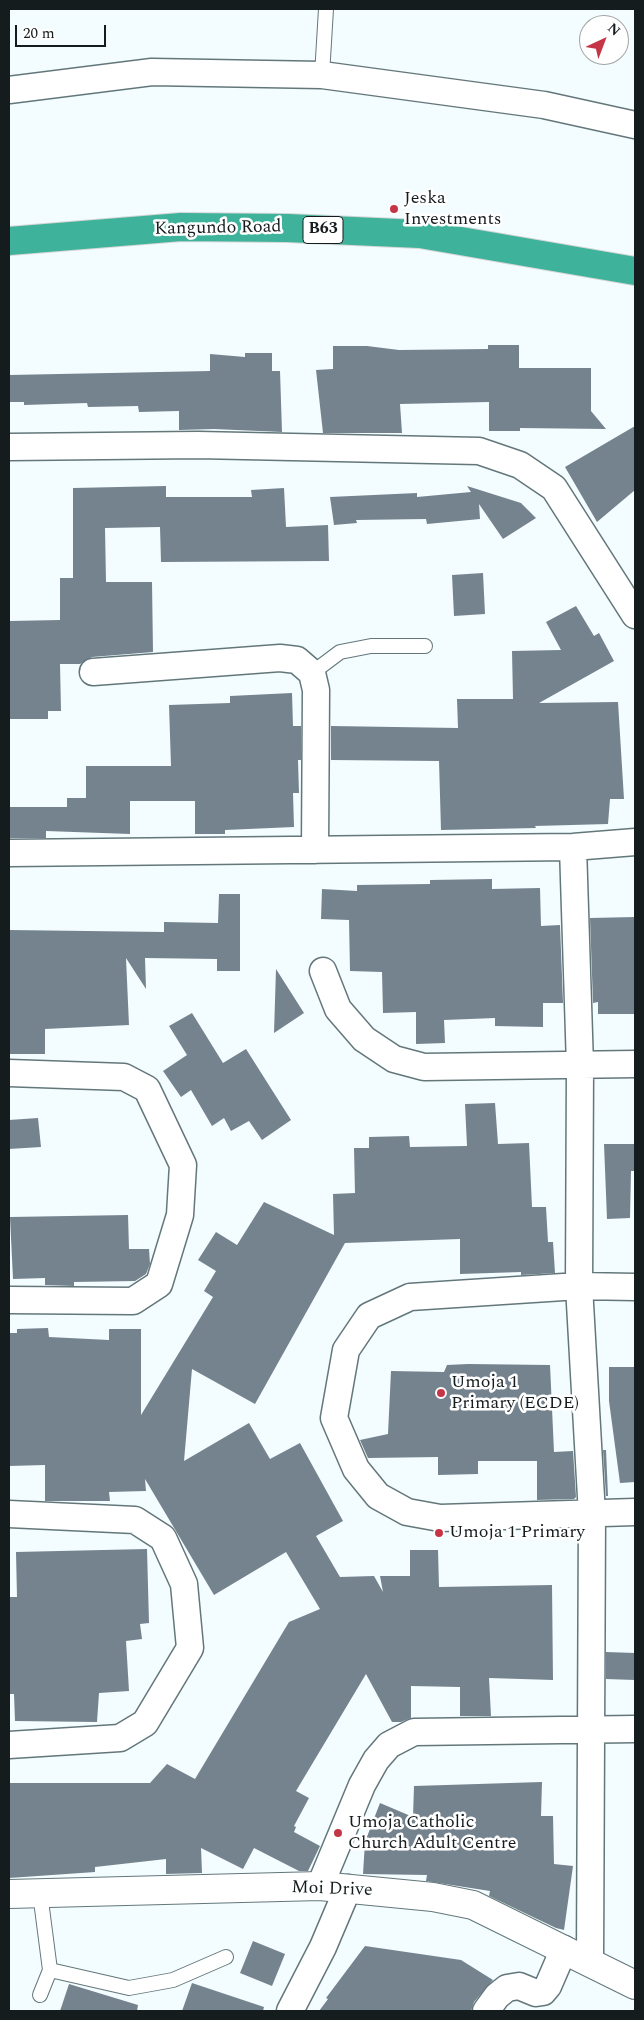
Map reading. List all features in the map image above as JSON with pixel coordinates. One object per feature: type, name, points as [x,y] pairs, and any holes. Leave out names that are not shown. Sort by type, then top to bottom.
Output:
[{"type":"highway","name":"Kangundo Road","points":[[9,241],[181,227],[287,228],[420,234],[635,271]]},
{"type":"street","points":[[9,90],[152,72],[322,75],[544,105],[635,125]]},
{"type":"street","points":[[9,447],[198,445],[479,451],[520,465],[554,488],[635,615]]},
{"type":"street","points":[[93,672],[280,658],[297,660],[312,674],[316,690],[315,850]]},
{"type":"street","points":[[9,854],[573,847],[635,842]]},
{"type":"street","points":[[573,847],[580,1066],[580,1286],[592,1515],[590,1962]]},
{"type":"street","points":[[323,971],[338,1009],[364,1039],[394,1059],[424,1067],[635,1064]]},
{"type":"street","points":[[9,1073],[124,1077],[147,1089],[183,1165],[180,1215],[159,1284],[133,1302],[9,1300]]},
{"type":"street","points":[[635,1287],[580,1286],[410,1297],[369,1316],[346,1350],[334,1418],[356,1469],[378,1496],[407,1512],[440,1518],[592,1515],[635,1512]]},
{"type":"street","points":[[9,1514],[135,1520],[163,1538],[184,1584],[190,1648],[145,1723],[120,1738],[9,1745]]},
{"type":"street","points":[[320,1886],[362,1785],[376,1760],[389,1745],[414,1732],[635,1729]]},
{"type":"street","name":"Moi Drive","points":[[9,1894],[320,1886],[434,1897],[473,1905],[635,1985]]},
{"type":"street","points":[[290,2011],[323,1947],[348,1888]]},
{"type":"street","points":[[486,2011],[496,1996],[507,1988],[519,1986],[536,1993],[543,1992],[548,1986],[564,1949]]},
{"type":"lane","points":[[322,75],[326,9]]},
{"type":"lane","points":[[312,674],[340,652],[371,646],[425,646]]},
{"type":"lane","points":[[40,1893],[50,1970],[40,1995]]},
{"type":"lane","points":[[50,1970],[130,1988],[173,1980],[226,1957]]},
{"type":"building","points":[[488,345],[519,345],[519,368],[591,368],[591,411],[606,429],[520,428],[520,431],[489,431],[489,402],[400,404],[402,433],[323,433],[316,370],[333,369],[333,346],[367,346],[399,350],[488,349]]},
{"type":"building","points":[[245,353],[272,353],[272,371],[280,371],[282,432],[214,429],[179,430],[179,411],[139,412],[138,406],[88,407],[87,403],[24,405],[24,402],[9,402],[9,375],[210,371],[210,354],[245,357]]},
{"type":"building","points":[[635,426],[635,490],[597,522],[565,467]]},
{"type":"building","points":[[166,486],[166,497],[252,497],[251,490],[284,488],[286,527],[328,525],[329,561],[161,562],[160,527],[105,528],[106,582],[152,582],[153,652],[92,657],[80,664],[60,664],[61,711],[48,711],[48,719],[9,719],[9,621],[60,620],[60,578],[73,578],[73,488]]},
{"type":"building","points":[[467,486],[521,503],[536,518],[503,539],[479,504],[480,519],[427,524],[426,519],[356,520],[357,523],[334,525],[330,497],[417,493],[417,497],[471,492]]},
{"type":"building","points":[[483,573],[485,614],[454,616],[452,575]]},
{"type":"building","points":[[576,606],[594,636],[599,633],[614,661],[539,703],[618,702],[624,799],[610,799],[608,824],[441,830],[439,761],[331,760],[331,726],[458,728],[457,699],[513,699],[512,651],[561,650],[546,622]]},
{"type":"building","points":[[292,693],[293,726],[301,726],[301,760],[298,760],[299,793],[293,793],[294,827],[225,830],[225,834],[195,834],[195,801],[130,801],[130,834],[46,831],[46,838],[9,838],[9,807],[67,807],[67,798],[86,798],[86,766],[171,766],[169,705],[230,703],[230,696]]},
{"type":"building","points":[[492,879],[492,889],[540,888],[541,926],[560,925],[563,1003],[543,1003],[543,1027],[495,1026],[495,1018],[444,1020],[445,1043],[416,1044],[416,1012],[383,1013],[382,972],[350,971],[349,920],[321,919],[322,889],[357,891],[357,885],[430,884],[430,880]]},
{"type":"building","points":[[219,894],[240,894],[240,971],[217,971],[217,959],[145,958],[146,989],[126,958],[129,1025],[45,1029],[45,1054],[9,1054],[9,930],[164,932],[164,922],[218,923]]},
{"type":"building","points":[[635,917],[635,1014],[598,1014],[598,1002],[593,1003],[590,918]]},
{"type":"building","points":[[276,969],[304,1013],[274,1033]]},
{"type":"building","points":[[192,1013],[223,1063],[246,1049],[291,1120],[262,1140],[249,1121],[231,1131],[224,1118],[212,1126],[191,1090],[181,1097],[163,1071],[187,1055],[169,1026]]},
{"type":"building","points":[[495,1103],[498,1144],[529,1143],[532,1207],[546,1207],[548,1242],[553,1242],[555,1273],[521,1275],[521,1272],[460,1274],[460,1239],[345,1243],[255,1404],[192,1369],[184,1461],[249,1423],[270,1459],[300,1443],[343,1521],[316,1536],[340,1577],[374,1576],[383,1592],[380,1576],[410,1576],[410,1550],[438,1550],[439,1587],[552,1585],[553,1680],[489,1678],[491,1716],[460,1716],[460,1687],[411,1686],[411,1718],[401,1722],[392,1722],[366,1674],[296,1791],[309,1798],[294,1826],[296,1827],[294,1832],[320,1846],[308,1871],[299,1871],[254,1848],[243,1869],[201,1848],[202,1873],[166,1874],[166,1859],[95,1867],[95,1872],[9,1878],[9,1783],[150,1783],[167,1764],[195,1779],[289,1622],[320,1609],[286,1552],[214,1595],[145,1479],[146,1491],[109,1492],[110,1501],[45,1501],[45,1465],[9,1466],[9,1333],[17,1333],[17,1329],[48,1328],[49,1337],[109,1340],[109,1329],[141,1329],[141,1415],[213,1297],[204,1291],[216,1271],[198,1260],[216,1232],[237,1245],[264,1202],[334,1235],[333,1194],[355,1193],[354,1148],[369,1148],[369,1137],[409,1136],[410,1147],[467,1146],[465,1104]]},
{"type":"building","points":[[38,1118],[41,1147],[9,1149],[9,1120]]},
{"type":"building","points":[[604,1144],[635,1144],[635,1171],[631,1171],[630,1218],[607,1219]]},
{"type":"building","points":[[128,1215],[129,1249],[149,1249],[150,1264],[146,1274],[135,1281],[74,1282],[74,1286],[45,1285],[45,1278],[13,1279],[10,1217]]},
{"type":"building","points":[[447,1365],[550,1365],[554,1452],[573,1451],[576,1497],[574,1499],[537,1500],[537,1461],[478,1461],[478,1474],[438,1475],[438,1457],[368,1458],[360,1440],[388,1434],[391,1371],[444,1372]]},
{"type":"building","points":[[609,1367],[635,1367],[635,1482],[620,1483],[609,1401]]},
{"type":"building","points":[[603,1450],[606,1450],[608,1496],[606,1496]]},
{"type":"building","points":[[147,1549],[149,1623],[140,1624],[142,1639],[126,1641],[129,1691],[99,1693],[97,1722],[15,1721],[14,1694],[9,1694],[9,1597],[17,1597],[16,1552]]},
{"type":"building","points":[[606,1652],[635,1653],[635,1680],[606,1679]]},
{"type":"building","points":[[542,1782],[541,1816],[553,1816],[554,1864],[573,1866],[564,1930],[489,1896],[490,1891],[426,1881],[427,1875],[363,1874],[365,1842],[380,1803],[413,1817],[414,1786]]},
{"type":"building","points":[[253,1941],[285,1954],[272,1986],[240,1973]]},
{"type":"building","points":[[365,1946],[461,1960],[493,1980],[474,2002],[471,2011],[319,2011],[328,1999],[326,1998]]},
{"type":"building","points":[[192,1983],[264,2007],[263,2011],[182,2011]]},
{"type":"building","points":[[69,1984],[138,2005],[137,2011],[60,2011]]},
{"type":"place","name":"Jeska Investments","points":[[394,209]]},
{"type":"place","name":"Umoja 1 Primary (ECDE)","points":[[441,1393]]},
{"type":"place","name":"Umoja 1 Primary","points":[[439,1533]]},
{"type":"place","name":"Umoja Catholic Church Adult Centre","points":[[338,1833]]}]
